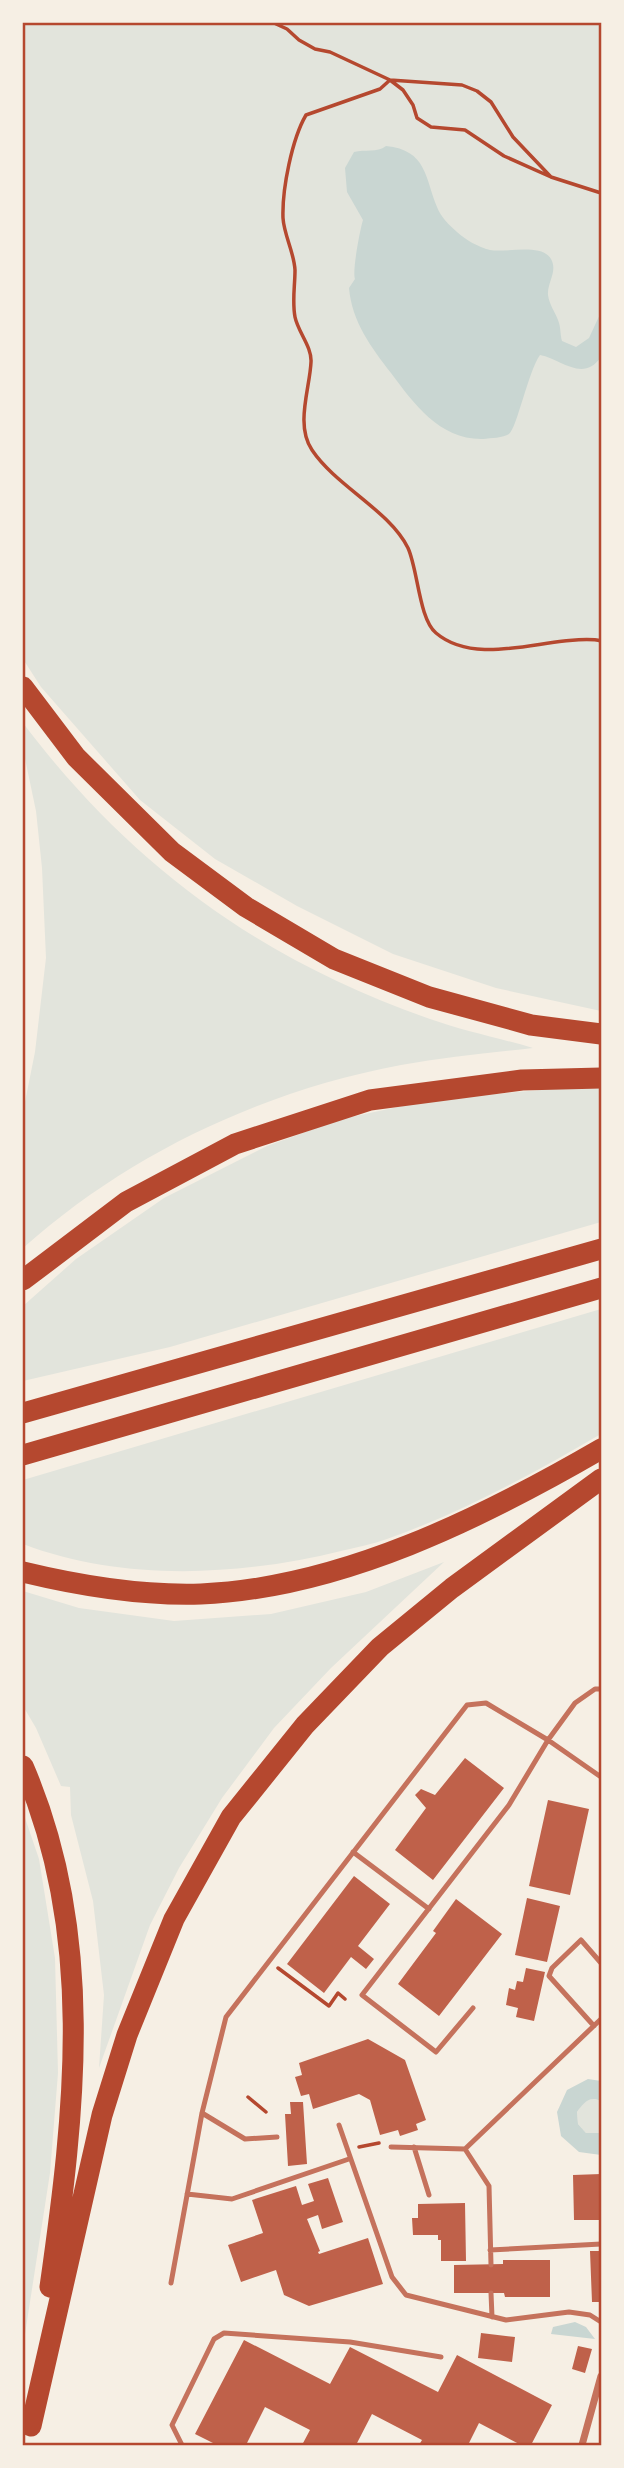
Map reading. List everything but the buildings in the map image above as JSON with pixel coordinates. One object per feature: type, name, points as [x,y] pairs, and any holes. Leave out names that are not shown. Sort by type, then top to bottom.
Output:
[{"type":"highway","points":[[23,687],[76,757],[172,852],[246,907],[334,959],[429,997],[531,1025],[601,1034]]},
{"type":"highway","points":[[23,1280],[126,1202],[235,1144],[370,1100],[522,1080],[601,1078]]},
{"type":"highway","points":[[23,1413],[601,1249]]},
{"type":"highway","points":[[23,1455],[601,1288]]},
{"type":"highway","points":[[23,1572],[73,1584],[131,1592],[202,1594],[276,1585],[373,1559],[470,1520],[601,1449]]},
{"type":"highway","points":[[29,2435],[102,2115],[127,2035],[174,1919],[231,1816],[305,1725],[380,1647],[453,1588],[601,1479]]},
{"type":"highway","points":[[23,1766],[37,1798],[56,1863],[71,1956],[74,2016],[74,2070],[62,2202],[29,2435]]},
{"type":"street","points":[[582,2445],[601,2376]]},
{"type":"lane","points":[[473,2008],[436,2052],[362,1995],[509,1805],[548,1740],[575,1703],[594,1689],[601,1689]]},
{"type":"lane","points":[[171,2283],[202,2113],[226,2017],[467,1705],[486,1703],[548,1740],[601,1777]]},
{"type":"lane","points":[[353,1852],[429,1909]]},
{"type":"lane","points":[[594,2026],[549,1976],[552,1968],[580,1940],[601,1963]]},
{"type":"lane","points":[[391,2147],[465,2149],[601,2019]]},
{"type":"lane","points":[[202,2113],[245,2139],[276,2137]]},
{"type":"lane","points":[[339,2125],[397,2287],[406,2295],[492,2317],[513,2319],[569,2312],[590,2315],[601,2322]]},
{"type":"lane","points":[[414,2147],[429,2195]]},
{"type":"lane","points":[[465,2149],[489,2186],[491,2264]]},
{"type":"lane","points":[[187,2193],[232,2199],[349,2159]]},
{"type":"lane","points":[[490,2250],[601,2244]]},
{"type":"lane","points":[[491,2292],[492,2317]]},
{"type":"lane","points":[[182,2445],[172,2425],[214,2339],[224,2333],[350,2342],[441,2357]]},
{"type":"path","points":[[274,23],[287,29],[315,50],[330,52],[390,80],[403,90],[417,118],[431,127],[465,130],[503,156],[551,177],[601,193]]},
{"type":"path","points":[[551,177],[513,137],[491,102],[477,91],[462,85],[390,80],[380,89],[306,115],[297,131],[292,150],[283,217],[295,268],[293,300],[296,319],[312,359],[304,418],[310,448],[328,470],[390,525],[407,547],[425,615],[435,633],[463,647],[491,650],[574,640],[601,641]]},
{"type":"path","points":[[269,1961],[329,2006],[338,1993],[345,1999]]},
{"type":"path","points":[[248,2097],[266,2112]]},
{"type":"path","points":[[346,2150],[390,2141],[391,2147]]},
{"type":"shaded area","points":[[23,23],[601,23],[601,1011],[496,988],[393,954],[297,906],[215,859],[140,800],[41,687],[23,659]]},
{"type":"shaded area","points":[[386,146],[410,153],[417,159],[441,214],[464,238],[490,250],[540,251],[551,259],[553,272],[548,295],[559,323],[562,341],[576,347],[589,338],[601,312],[601,357],[594,365],[579,369],[540,355],[516,422],[509,434],[497,438],[468,438],[441,427],[409,397],[358,323],[349,288],[355,279],[355,259],[363,220],[347,192],[345,168],[354,152]]},
{"type":"shaded area","points":[[23,723],[108,821],[155,864],[204,903],[255,937],[310,968],[368,995],[443,1023],[533,1048],[450,1057],[349,1076],[248,1110],[199,1131],[107,1183],[23,1248],[23,1112],[35,1052],[46,958],[42,868],[36,811],[23,749]]},
{"type":"shaded area","points":[[601,1086],[601,1222],[170,1347],[23,1381],[23,1306],[76,1259],[164,1198],[267,1146],[341,1119],[436,1099]]},
{"type":"shaded area","points":[[601,1309],[601,1434],[443,1517],[376,1542],[302,1559],[222,1570],[140,1570],[100,1565],[23,1544],[23,1480]]},
{"type":"shaded area","points":[[444,1562],[331,1668],[274,1728],[222,1798],[179,1868],[150,1925],[99,2068],[104,1995],[93,1901],[71,1815],[70,1787],[61,1786],[36,1728],[23,1706],[23,1591],[79,1608],[174,1621],[271,1614],[366,1592]]},
{"type":"shaded area","points":[[23,1812],[39,1859],[55,1958],[58,2073],[50,2173],[23,2347]]},
{"type":"shaded area","points":[[588,2079],[601,2081],[601,2101],[590,2099],[584,2103],[577,2112],[578,2124],[586,2133],[601,2133],[601,2155],[579,2152],[561,2136],[557,2112],[567,2090]]},
{"type":"shaded area","points":[[596,2098],[601,2101],[601,2133],[586,2133],[578,2124],[577,2112],[584,2101]]},
{"type":"shaded area","points":[[575,2322],[586,2327],[595,2339],[551,2334],[553,2327]]}]
